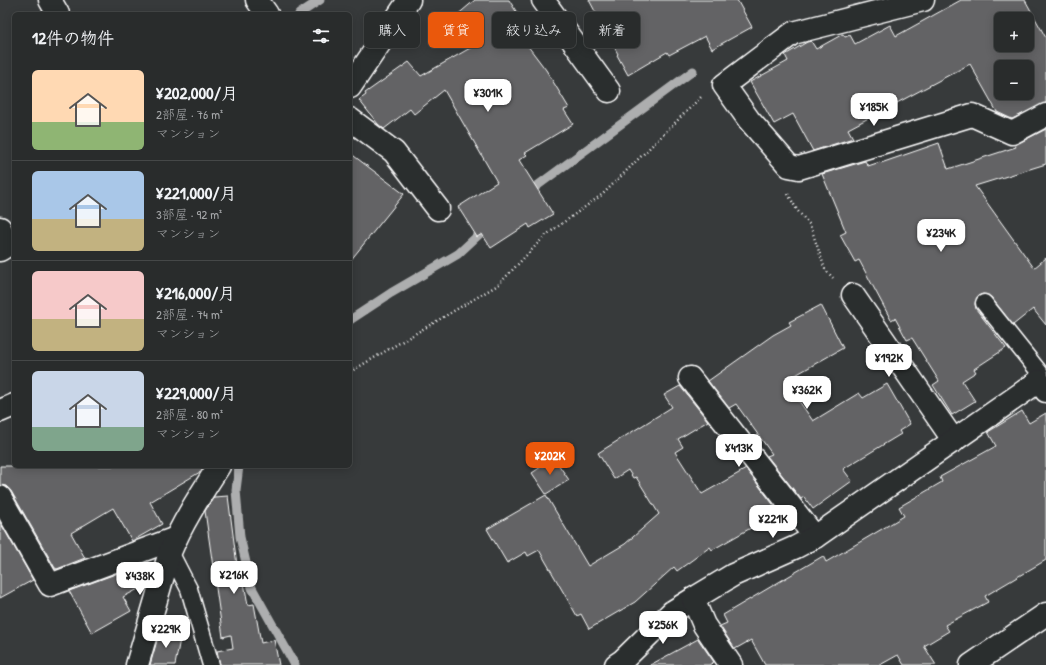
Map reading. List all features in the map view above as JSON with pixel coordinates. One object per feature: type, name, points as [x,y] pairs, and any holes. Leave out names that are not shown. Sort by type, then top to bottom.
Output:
[{"type":"street","points":[[50,0],[57,12]]},
{"type":"street","points":[[257,0],[266,12]]},
{"type":"street","points":[[352,84],[409,0]]},
{"type":"street","points":[[543,0],[610,91]]},
{"type":"street","points":[[923,0],[793,33],[724,85],[749,120],[788,166],[799,168],[972,115],[1012,133],[1046,115]]},
{"type":"street","points":[[352,120],[394,152],[438,209]]},
{"type":"street","points":[[0,228],[8,245],[0,250]]},
{"type":"street","points":[[853,295],[954,441]]},
{"type":"street","points":[[690,378],[815,537]]},
{"type":"street","points":[[616,665],[622,661],[672,612],[732,575],[815,537],[1043,378]]},
{"type":"street","points":[[0,411],[12,406]]},
{"type":"street","points":[[137,665],[173,545],[186,518],[218,468]]},
{"type":"street","points":[[0,497],[50,586],[173,545]]},
{"type":"street","points":[[693,599],[704,625],[732,665]]},
{"type":"street","points":[[971,665],[1046,614]]},
{"type":"lane","points":[[984,303],[1043,378]]},
{"type":"lane","points":[[173,545],[189,589],[211,665]]},
{"type":"path","points":[[352,371],[498,286],[546,236],[603,194],[700,98],[724,85]]},
{"type":"path","points":[[788,166],[783,178],[786,190],[797,210],[810,225],[817,239],[820,257],[825,269],[836,282],[853,295]]},
{"type":"building","points":[[475,0],[509,0],[516,12],[492,12],[492,48],[529,48],[546,70],[569,108],[564,110],[573,124],[525,153],[527,155],[519,160],[553,214],[530,228],[528,224],[491,248],[482,234],[477,237],[458,207],[497,182],[444,90],[414,114],[410,109],[384,129],[378,124],[359,100],[366,95],[365,93],[409,62],[421,76],[470,48],[484,48],[484,12],[461,12]]},
{"type":"building","points":[[589,0],[737,0],[752,27],[712,49],[705,36],[669,55],[667,52],[628,75],[615,48],[640,48],[640,12],[595,12]]},
{"type":"building","points":[[961,0],[1025,0],[1032,12],[994,12],[994,52],[1034,52],[1034,16],[1046,38],[1046,103],[1012,119],[997,112],[970,64],[848,129],[853,138],[813,151],[793,114],[774,124],[750,82],[788,61],[785,55],[807,42],[811,41],[816,49],[843,34],[845,37],[850,35],[855,44],[890,25],[896,36]]},
{"type":"building","points":[[1046,129],[1046,164],[975,186],[1034,268],[1046,258],[1046,325],[1033,309],[1013,325],[991,297],[983,294],[978,296],[975,304],[976,309],[1006,348],[974,369],[976,372],[962,381],[975,401],[952,415],[933,385],[939,381],[912,338],[907,340],[895,318],[891,320],[859,260],[855,262],[840,235],[846,232],[822,174],[865,161],[868,166],[881,163],[939,143],[948,169],[1016,147],[1015,145]]},
{"type":"building","points":[[352,155],[404,194],[352,259]]},
{"type":"building","points":[[821,305],[843,348],[785,381],[813,421],[859,393],[863,398],[887,384],[910,424],[899,431],[901,434],[843,469],[852,481],[813,509],[804,497],[801,499],[767,456],[772,454],[736,404],[729,408],[708,381],[773,335],[791,325],[789,322]]},
{"type":"building","points":[[680,386],[708,421],[678,439],[683,447],[675,452],[702,494],[746,469],[779,512],[712,550],[710,547],[677,571],[674,567],[635,602],[589,629],[581,614],[577,616],[539,550],[528,556],[526,552],[507,563],[487,529],[546,495],[588,566],[625,544],[659,514],[636,477],[633,478],[628,470],[614,479],[598,453],[672,407],[664,395]]},
{"type":"building","points":[[1022,411],[1029,423],[1046,413],[1046,560],[985,596],[988,602],[945,625],[949,631],[924,646],[936,665],[904,665],[898,655],[880,665],[765,665],[751,640],[735,649],[720,626],[727,623],[723,615],[823,556],[826,562],[904,516],[899,507],[942,482],[940,477],[996,446],[988,432]]},
{"type":"building","points":[[554,458],[569,480],[546,494],[532,473]]},
{"type":"building","points":[[0,466],[12,466],[12,468],[203,468],[200,472],[150,502],[162,524],[132,541],[113,508],[71,533],[85,558],[57,569],[55,568],[11,491],[6,486],[0,485]]},
{"type":"building","points":[[228,496],[238,573],[242,572],[248,605],[254,604],[261,643],[274,640],[279,665],[220,665],[217,651],[233,648],[231,635],[223,637],[205,511],[214,497]]},
{"type":"building","points":[[0,522],[33,580],[0,598]]},
{"type":"building","points":[[140,565],[149,581],[148,584],[123,597],[131,611],[92,633],[69,591]]},
{"type":"building","points":[[160,630],[181,634],[175,665],[150,665]]},
{"type":"building","points":[[698,639],[714,662],[709,665],[650,665]]},
{"type":"waterway","points":[[302,12],[320,0]]},
{"type":"waterway","points":[[526,194],[693,71]]},
{"type":"waterway","points":[[352,319],[391,293],[458,254],[486,228]]},
{"type":"waterway","points":[[239,468],[236,490],[240,537],[252,588],[295,665]]}]
